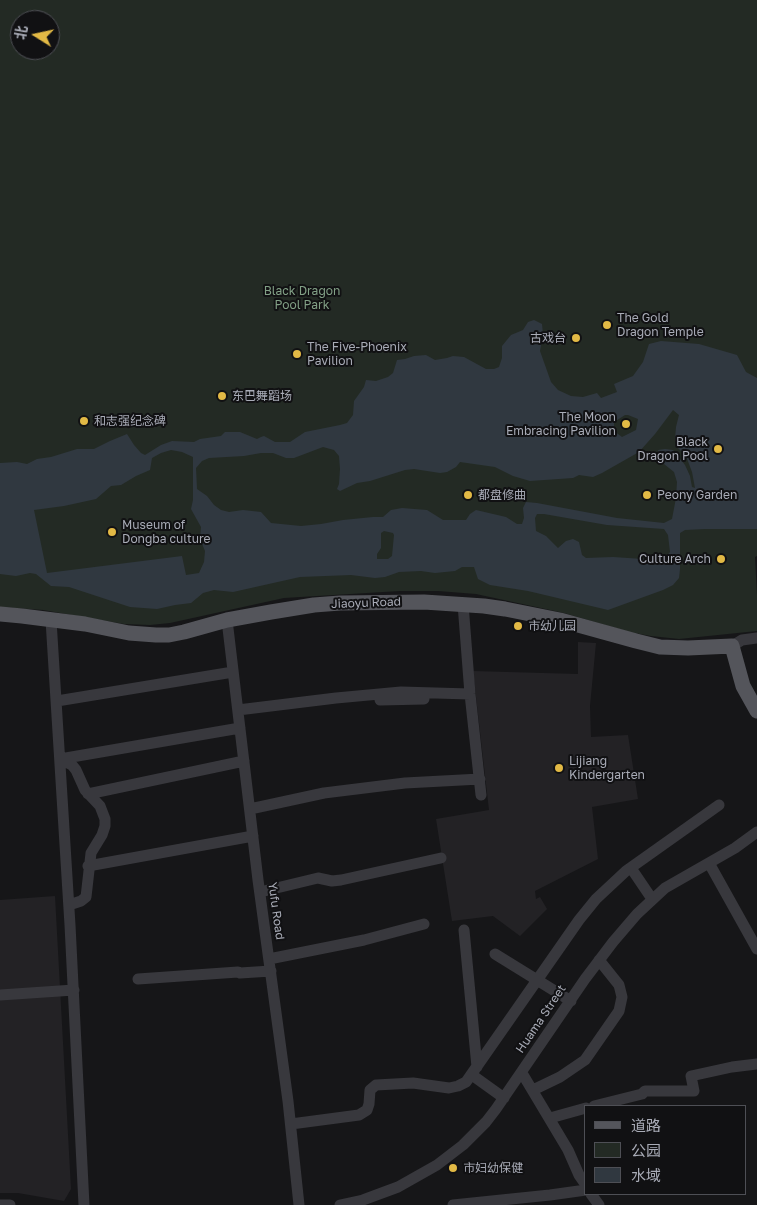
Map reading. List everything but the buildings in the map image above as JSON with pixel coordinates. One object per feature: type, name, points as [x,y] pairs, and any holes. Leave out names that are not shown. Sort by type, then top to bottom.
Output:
[{"type":"main road","name":"Jiaoyu Road","points":[[0,614],[85,624],[129,633],[169,635],[227,620],[293,608],[340,603],[424,602],[464,604],[535,614],[660,647],[732,646]]},
{"type":"main road","points":[[732,646],[743,686],[757,711]]},
{"type":"street","points":[[464,604],[467,696],[481,795]]},
{"type":"street","points":[[51,620],[74,990],[84,1205]]},
{"type":"street","name":"Yufu Road","points":[[227,620],[237,718],[291,1124],[299,1205]]},
{"type":"street","points":[[732,646],[742,640],[757,638]]},
{"type":"street","points":[[56,701],[233,672]]},
{"type":"street","points":[[60,758],[237,718],[366,701],[467,696]]},
{"type":"street","points":[[60,758],[72,765],[76,770],[88,794],[100,806],[105,819],[102,835],[91,853],[86,896],[81,901],[69,905]]},
{"type":"street","points":[[88,794],[244,761]]},
{"type":"street","points":[[250,809],[351,789],[406,783],[480,779]]},
{"type":"street","points":[[291,1124],[360,1115],[367,1110],[370,1090],[376,1086],[413,1083],[453,1087],[462,1084],[475,1071],[587,909],[606,889],[631,868],[719,805]]},
{"type":"street","name":"Huama Street","points":[[340,1205],[364,1203],[398,1187],[423,1174],[463,1145],[486,1122],[504,1098],[570,1001],[624,928],[665,888],[735,848],[757,832]]},
{"type":"street","points":[[88,866],[253,836]]},
{"type":"street","points":[[260,892],[318,878],[332,881],[341,880],[441,858]]},
{"type":"street","points":[[709,863],[757,949]]},
{"type":"street","points":[[631,868],[652,899]]},
{"type":"street","points":[[269,959],[364,940],[424,924]]},
{"type":"street","points":[[464,930],[475,1071],[504,1098]]},
{"type":"street","points":[[495,954],[570,1001]]},
{"type":"street","points":[[533,1090],[560,1077],[586,1060],[619,1011],[622,997],[619,985],[600,960]]},
{"type":"street","points":[[138,979],[271,971]]},
{"type":"street","points":[[0,995],[74,990]]},
{"type":"street","points":[[598,1105],[642,1094],[645,1090],[694,1091],[691,1076],[732,1067],[757,1064]]},
{"type":"street","points":[[522,1073],[550,1118],[584,1182]]},
{"type":"street","points":[[550,1118],[584,1109]]},
{"type":"street","points":[[453,1205],[584,1190]]},
{"type":"street","points":[[0,1204],[10,1205]]},
{"type":"shaded area","name":"Lijiang Kindergarten","points":[[578,642],[596,643],[590,706],[591,737],[628,735],[638,799],[592,807],[598,859],[535,891],[536,899],[540,897],[547,909],[520,936],[493,916],[452,921],[436,819],[489,810],[473,671],[578,674]]},
{"type":"shaded area","points":[[55,896],[71,1189],[64,1201],[18,1193],[0,1193],[0,900]]},
{"type":"green space","name":"Black Dragon Pool Park","points":[[0,0],[757,0],[757,556],[755,557],[757,631],[679,639],[651,636],[629,632],[564,613],[476,594],[438,591],[400,591],[284,598],[170,623],[150,625],[124,624],[43,610],[0,607]]},
{"type":"water","points":[[534,320],[542,324],[543,334],[540,351],[551,382],[558,390],[571,396],[583,397],[597,393],[601,398],[617,392],[614,384],[633,376],[643,362],[649,344],[661,341],[699,344],[737,355],[746,372],[757,378],[757,529],[685,530],[680,533],[679,578],[673,585],[608,610],[528,591],[490,585],[478,579],[474,567],[462,567],[455,571],[435,573],[421,571],[399,572],[375,578],[351,575],[300,577],[233,592],[214,590],[203,593],[191,603],[157,609],[130,607],[69,587],[51,586],[36,574],[30,573],[16,576],[0,574],[0,463],[17,462],[27,464],[37,459],[77,449],[94,449],[127,434],[134,445],[145,455],[161,445],[172,441],[194,442],[200,439],[221,436],[225,432],[240,432],[257,439],[264,436],[275,442],[290,442],[305,432],[347,423],[353,415],[354,401],[364,387],[366,380],[376,381],[388,377],[393,373],[397,360],[426,355],[435,360],[453,356],[464,357],[486,369],[499,367],[502,358],[502,346],[511,335],[523,330],[528,322]],"holes":[[[673,410],[679,415],[675,439],[678,448],[686,456],[695,488],[692,487],[685,465],[673,450],[658,450],[659,457],[674,472],[677,482],[672,519],[664,523],[617,518],[526,502],[523,508],[524,518],[522,524],[517,524],[506,517],[476,510],[466,520],[443,520],[427,510],[402,508],[391,510],[383,517],[301,526],[271,523],[261,512],[243,510],[229,512],[221,510],[197,489],[196,468],[202,461],[209,458],[261,453],[273,453],[286,458],[294,458],[323,447],[334,450],[339,456],[340,469],[337,489],[340,491],[357,483],[405,470],[447,472],[456,467],[460,462],[495,467],[513,476],[530,481],[573,478],[579,475],[593,477],[639,452]],[[625,415],[638,419],[636,430],[622,437],[614,431],[614,422]],[[171,450],[193,457],[193,500],[191,509],[201,527],[200,539],[205,551],[204,562],[199,573],[186,575],[182,556],[47,573],[34,510],[96,499],[111,486],[121,485],[150,470],[152,458]],[[537,514],[607,525],[664,529],[668,535],[670,552],[666,557],[658,560],[613,557],[586,558],[582,555],[579,542],[573,539],[566,541],[558,548],[546,536],[536,531],[535,518]],[[384,531],[393,533],[392,556],[388,559],[377,559],[377,554],[381,548],[381,533]]]},
{"type":"place","name":"The Gold Dragon Temple","points":[[607,325]]},
{"type":"place","name":"古戏台","points":[[576,338]]},
{"type":"place","name":"The Five-Phoenix Pavilion","points":[[297,354]]},
{"type":"place","name":"东巴舞蹈场","points":[[222,396]]},
{"type":"place","name":"和志强纪念碑","points":[[84,421]]},
{"type":"place","name":"The Moon Embracing Pavilion","points":[[626,424]]},
{"type":"place","name":"Black Dragon Pool","points":[[718,449]]},
{"type":"place","name":"都盘修曲","points":[[468,495]]},
{"type":"place","name":"Peony Garden","points":[[647,495]]},
{"type":"place","name":"Museum of Dongba culture","points":[[112,532]]},
{"type":"place","name":"Culture Arch","points":[[721,559]]},
{"type":"place","name":"市幼儿园","points":[[518,626]]},
{"type":"place","name":"Lijiang Kindergarten","points":[[559,768]]},
{"type":"place","name":"市妇幼保健","points":[[453,1168]]}]
